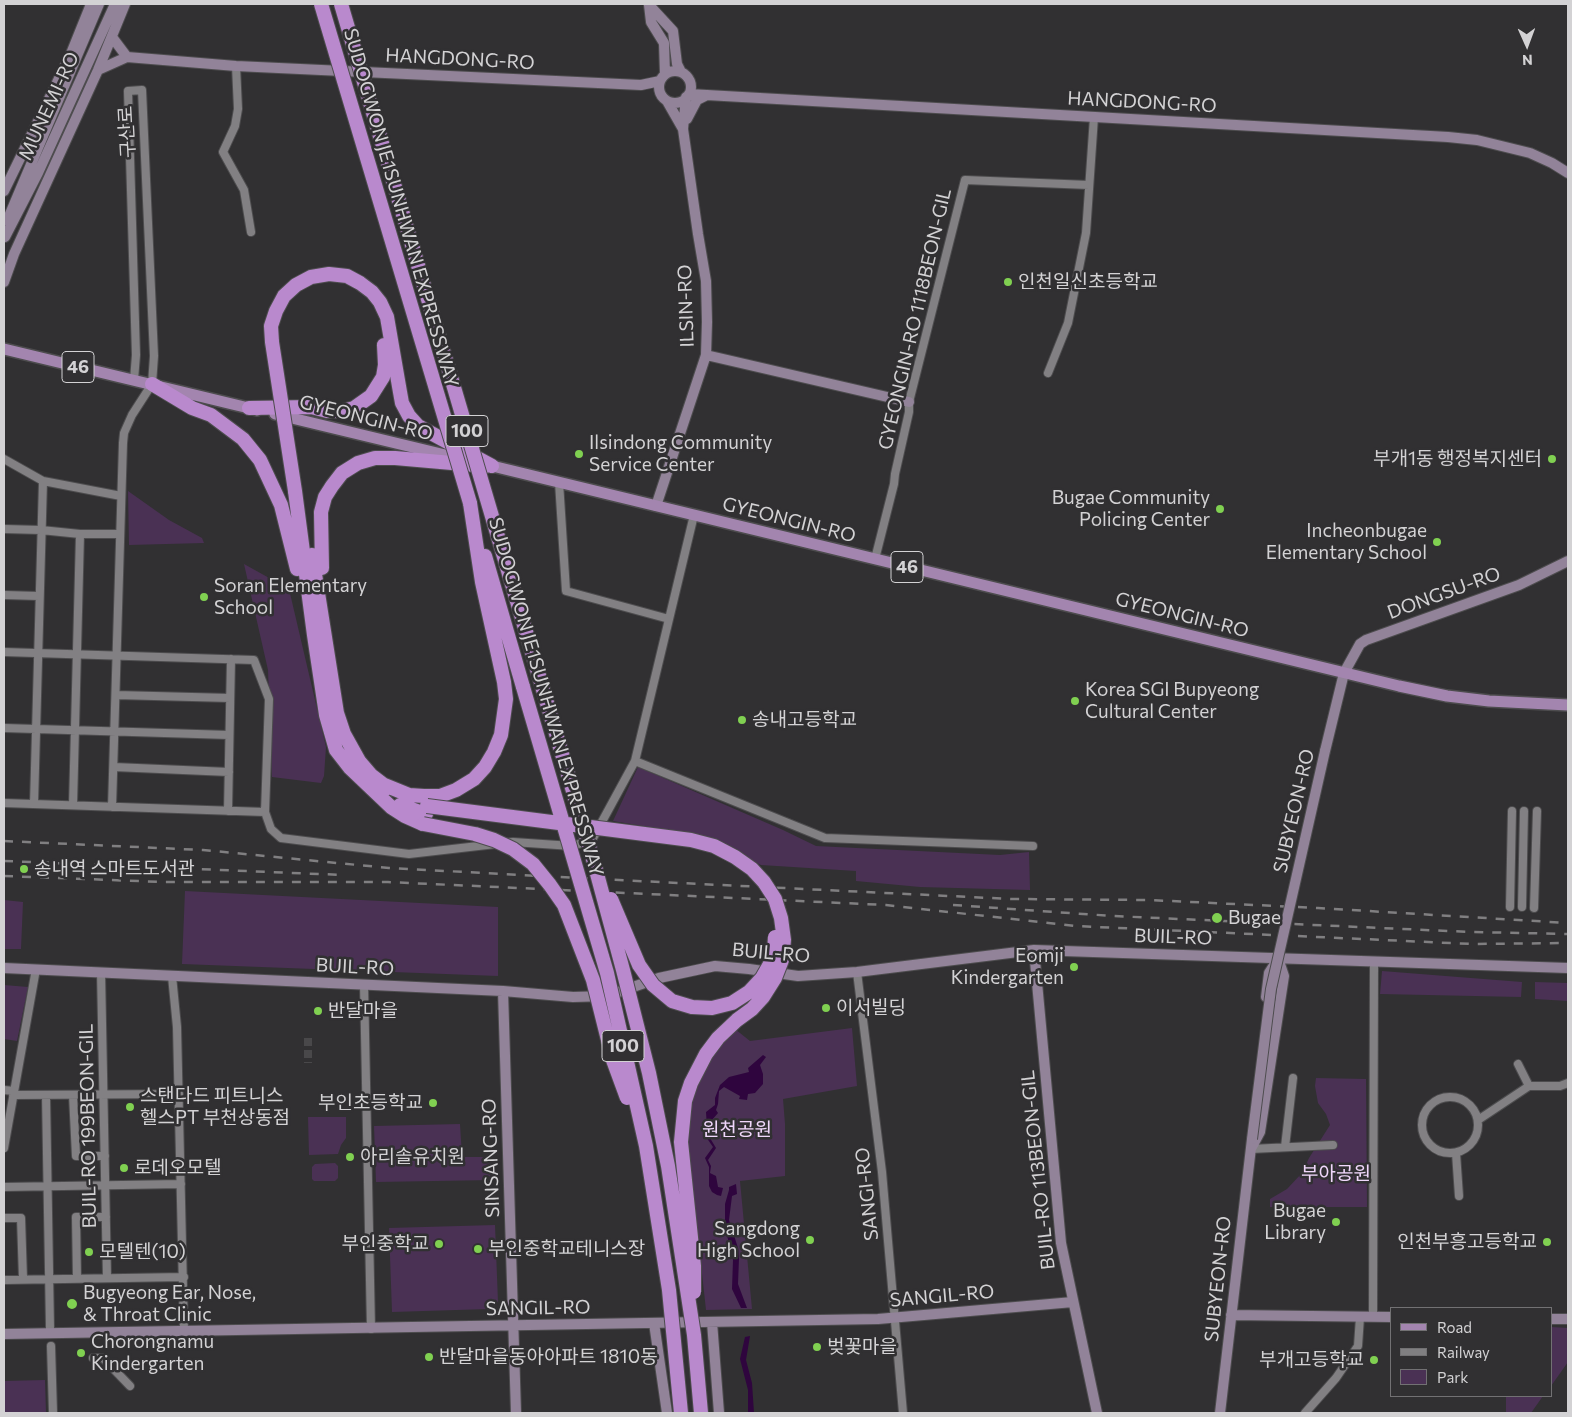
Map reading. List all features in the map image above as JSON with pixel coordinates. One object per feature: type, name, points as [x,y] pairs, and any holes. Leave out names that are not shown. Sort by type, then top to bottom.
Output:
[{"type":"highway","name":"SUDOGWON JE1SUNHWAN EXPRESSWAY","points":[[321,4],[470,503],[607,973],[646,1146],[668,1290],[681,1413]]},
{"type":"highway","name":"SUDOGWON JE1SUNHWAN EXPRESSWAY","points":[[341,4],[593,859],[649,1073],[668,1166],[694,1335],[701,1413]]},
{"type":"highway","points":[[320,638],[275,341],[271,326],[284,296],[296,285],[312,277],[329,274],[347,276],[360,282],[380,302],[387,317],[402,403],[409,416],[418,426],[492,466]]},
{"type":"highway","points":[[249,408],[311,407],[328,411],[342,411],[354,408],[371,396],[382,377],[385,365],[385,352],[380,318],[368,297],[345,283],[329,281],[312,284],[300,290],[289,300],[282,313],[275,341]]},
{"type":"highway","points":[[152,384],[192,408],[211,415],[226,425],[243,438],[260,460],[281,505],[320,638],[337,713],[344,734],[359,761],[377,787],[399,805],[687,846],[712,853],[734,864],[750,878],[762,892],[770,907],[775,922],[775,938],[770,964],[762,978],[749,992],[732,1003],[712,1008],[692,1008],[672,1001],[653,985],[639,965],[593,859]]},
{"type":"highway","points":[[320,638],[321,512],[328,491],[342,473],[358,463],[375,458],[492,466]]},
{"type":"highway","points":[[425,810],[440,796],[456,790],[474,779],[485,767],[501,735],[504,718],[506,699],[504,682],[482,582],[470,503]]},
{"type":"highway","points":[[425,810],[475,834],[513,849],[533,864],[564,905],[593,980],[613,1060],[646,1146]]},
{"type":"highway","points":[[425,810],[691,840],[714,846],[736,857],[752,869],[764,882],[775,899],[781,918],[784,940],[782,960],[775,978],[752,1009],[736,1020],[718,1038],[706,1054],[691,1083],[685,1101],[681,1142],[694,1266],[694,1335]]},
{"type":"main road","name":"GYEONGIN-RO","points":[[4,349],[1344,673],[1447,696],[1504,703],[1568,705]]},
{"type":"street","points":[[4,191],[70,56],[91,4]]},
{"type":"street","name":"MUNEMI-RO","points":[[99,4],[7,218],[5,237],[38,173],[114,4]]},
{"type":"street","points":[[4,282],[14,254],[98,70],[125,4]]},
{"type":"street","points":[[649,4],[674,31],[677,64],[690,83],[688,96],[677,102],[665,99],[659,90],[666,66],[664,43],[651,22],[649,4]]},
{"type":"street","points":[[112,37],[127,58]]},
{"type":"street","name":"HANGDONG-RO","points":[[98,70],[127,58],[236,66],[641,86],[663,77]]},
{"type":"street","points":[[236,66],[238,109],[235,126],[223,152],[244,190],[250,232]]},
{"type":"street","points":[[663,77],[670,72],[681,72]]},
{"type":"street","name":"HANGDONG-RO","points":[[690,83],[708,94]]},
{"type":"street","name":"HANGDONG-RO","points":[[641,86],[665,99]]},
{"type":"street","name":"구산로","points":[[134,380],[136,355],[128,91],[142,90],[154,356],[152,384]]},
{"type":"street","points":[[683,129],[690,111],[697,100],[708,94]]},
{"type":"street","name":"HANGDONG-RO","points":[[688,96],[708,94],[1448,136],[1478,140],[1530,153],[1568,173]]},
{"type":"street","name":"ILSIN-RO","points":[[656,506],[706,355],[708,322],[706,281],[683,129],[688,96]]},
{"type":"street","name":"ILSIN-RO","points":[[665,99],[683,129]]},
{"type":"street","points":[[1048,373],[1068,323],[1086,232],[1094,117]]},
{"type":"street","name":"GYEONGIN-RO 1118BEON-GIL","points":[[876,559],[894,484],[910,402],[965,180],[1089,185]]},
{"type":"street","points":[[4,240],[14,239],[24,232]]},
{"type":"street","points":[[706,355],[910,402]]},
{"type":"street","points":[[112,807],[122,443],[132,415],[152,384]]},
{"type":"street","points":[[4,459],[42,481],[121,496]]},
{"type":"street","points":[[34,804],[42,481]]},
{"type":"street","points":[[559,482],[566,592],[669,619]]},
{"type":"street","points":[[4,652],[254,660],[269,699],[265,812],[271,829],[281,838],[410,854],[513,842],[572,846],[592,840],[635,761],[694,515]]},
{"type":"street","points":[[4,529],[80,534],[120,534]]},
{"type":"street","points":[[73,806],[80,534]]},
{"type":"street","name":"DONGSU-RO","points":[[1344,673],[1360,644],[1366,640],[1519,585],[1568,561]]},
{"type":"street","points":[[4,595],[39,596]]},
{"type":"street","points":[[228,811],[231,659]]},
{"type":"street","name":"SUBYEON-RO","points":[[1220,1413],[1271,989],[1344,673]]},
{"type":"street","points":[[116,695],[230,698]]},
{"type":"street","points":[[4,728],[229,735]]},
{"type":"street","points":[[635,761],[825,838],[1033,846]]},
{"type":"street","points":[[114,767],[229,772]]},
{"type":"street","points":[[4,803],[265,812]]},
{"type":"street","points":[[1510,906],[1512,811]]},
{"type":"street","points":[[1522,907],[1524,811]]},
{"type":"street","points":[[1534,908],[1538,811]]},
{"type":"street","name":"BUIL-RO","points":[[4,968],[503,991],[573,997],[607,996],[659,978],[715,966],[749,968],[798,976],[857,972],[1034,950],[1568,968]]},
{"type":"street","name":"BUIL-RO 113BEON-GIL","points":[[1034,950],[1061,1243],[1097,1413]]},
{"type":"street","name":"SUBYEON-RO","points":[[1251,1144],[1248,1140],[1268,973],[1278,958]]},
{"type":"street","name":"SUBYEON-RO","points":[[1251,1144],[1260,1132],[1284,976],[1278,958]]},
{"type":"street","points":[[1373,1317],[1374,961]]},
{"type":"street","points":[[4,1148],[36,969]]},
{"type":"street","name":"BUIL-RO 199BEON-GIL","points":[[101,972],[107,1278]]},
{"type":"street","name":"SANGI-RO","points":[[857,972],[882,1172],[903,1413]]},
{"type":"street","points":[[172,976],[178,1027],[184,1332]]},
{"type":"street","points":[[364,984],[371,1329]]},
{"type":"street","name":"SINSANG-RO","points":[[503,991],[516,1413]]},
{"type":"street","points":[[1518,1064],[1529,1086]]},
{"type":"street","points":[[1286,1148],[1293,1078]]},
{"type":"street","points":[[1478,1120],[1529,1086],[1560,1086],[1568,1083]]},
{"type":"street","points":[[4,1090],[14,1093],[46,1095],[179,1094]]},
{"type":"street","points":[[46,1095],[50,1329]]},
{"type":"street","points":[[74,1095],[76,1156],[105,1156]]},
{"type":"street","points":[[1452,1096],[1461,1098],[1469,1103],[1475,1111],[1478,1120],[1479,1129],[1476,1137],[1464,1150],[1456,1153],[1446,1153],[1437,1150],[1429,1144],[1424,1136],[1422,1127],[1423,1117],[1433,1102],[1452,1096]]},
{"type":"street","points":[[1251,1144],[1286,1148],[1333,1145]]},
{"type":"street","points":[[1456,1153],[1459,1196]]},
{"type":"street","points":[[4,1187],[181,1184]]},
{"type":"street","points":[[77,1279],[76,1218],[106,1217]]},
{"type":"street","points":[[4,1218],[21,1218],[23,1280]]},
{"type":"street","points":[[4,1280],[184,1277]]},
{"type":"street","name":"SANGIL-RO","points":[[4,1334],[371,1329],[896,1318],[1073,1302]]},
{"type":"street","points":[[1231,1315],[1390,1317]]},
{"type":"street","points":[[1305,1413],[1336,1378],[1358,1346],[1360,1316]]},
{"type":"street","points":[[1552,1319],[1568,1319]]},
{"type":"street","points":[[712,1322],[720,1413]]},
{"type":"street","points":[[654,1323],[667,1413]]},
{"type":"street","points":[[51,1346],[53,1413]]},
{"type":"street","points":[[93,1358],[103,1358],[130,1386]]},
{"type":"green space","points":[[128,491],[169,520],[202,538],[204,543],[129,545]]},
{"type":"green space","points":[[244,564],[289,589],[326,747],[324,776],[321,783],[272,777],[268,670]]},
{"type":"green space","points":[[638,767],[816,846],[1000,855],[1029,852],[1030,890],[920,887],[856,881],[856,871],[761,865],[691,834],[613,821]]},
{"type":"green space","points":[[185,891],[498,907],[498,976],[182,964]]},
{"type":"green space","points":[[4,900],[23,902],[21,949],[4,949]]},
{"type":"green space","points":[[1382,971],[1522,982],[1521,997],[1380,994]]},
{"type":"green space","points":[[1535,982],[1568,983],[1568,1001],[1535,999]]},
{"type":"green space","points":[[4,985],[28,987],[17,1041],[4,1039]]},
{"type":"green space","name":"원천공원","points":[[852,1028],[857,1086],[783,1099],[785,1176],[740,1181],[752,1309],[706,1310],[687,1137],[694,1095],[710,1057],[735,1029],[750,1041]]},
{"type":"green space","name":"부아공원","points":[[1316,1078],[1366,1079],[1367,1207],[1270,1207],[1270,1199],[1287,1189],[1302,1173],[1309,1158],[1330,1125],[1326,1114],[1318,1103],[1315,1086]]},
{"type":"green space","points":[[308,1117],[346,1117],[346,1138],[338,1154],[309,1155]]},
{"type":"green space","points":[[460,1124],[462,1157],[494,1157],[494,1180],[376,1182],[374,1126]]},
{"type":"green space","points":[[335,1163],[338,1166],[338,1178],[335,1181],[314,1181],[312,1179],[312,1167],[315,1164]]},
{"type":"green space","points":[[495,1225],[498,1302],[489,1309],[392,1312],[389,1228]]},
{"type":"green space","points":[[1552,1327],[1568,1328],[1568,1362],[1552,1385]]},
{"type":"green space","points":[[45,1380],[46,1413],[4,1413],[4,1381]]},
{"type":"green space","points":[[1506,1397],[1542,1397],[1531,1413],[1506,1413]]},
{"type":"shaded area","points":[[763,1055],[766,1057],[760,1065],[763,1074],[763,1084],[755,1093],[748,1094],[747,1100],[739,1099],[740,1096],[724,1087],[719,1091],[716,1110],[718,1113],[712,1120],[716,1123],[707,1133],[716,1148],[708,1160],[711,1166],[710,1173],[716,1176],[718,1187],[723,1188],[721,1196],[717,1195],[712,1192],[709,1186],[709,1167],[705,1158],[713,1147],[704,1134],[707,1127],[706,1112],[715,1105],[715,1098],[720,1085],[729,1077],[749,1072],[748,1068]]},
{"type":"shaded area","points":[[736,1184],[737,1194],[732,1196],[729,1220],[738,1248],[738,1284],[747,1308],[741,1308],[732,1289],[733,1260],[725,1227],[725,1204],[729,1187]]},
{"type":"shaded area","points":[[750,1336],[746,1360],[752,1383],[754,1413],[748,1413],[748,1390],[740,1359],[745,1337]]},
{"type":"tunnel","points":[[308,1038],[308,1063]]},
{"type":"railway","points":[[4,841],[203,850],[389,868],[597,879],[1011,899],[1149,900],[1568,923]]},
{"type":"railway","points":[[4,861],[343,875]]},
{"type":"railway","points":[[4,876],[164,882],[388,882],[886,905],[1075,926],[1472,944],[1568,943]]},
{"type":"railway","points":[[953,905],[1113,916],[1471,932],[1568,934]]},
{"type":"place","name":"인천일신초등학교","points":[[1008,282]]},
{"type":"place","name":"Ilsindong Community Service Center","points":[[579,454]]},
{"type":"place","name":"부개1동 행정복지센터","points":[[1552,459]]},
{"type":"place","name":"Bugae Community Policing Center","points":[[1220,509]]},
{"type":"place","name":"Incheonbugae Elementary School","points":[[1437,542]]},
{"type":"place","name":"Soran Elementary School","points":[[204,597]]},
{"type":"place","name":"Korea SGI Bupyeong Cultural Center","points":[[1075,701]]},
{"type":"place","name":"송내고등학교","points":[[742,720]]},
{"type":"place","name":"송내역 스마트도서관","points":[[24,869]]},
{"type":"place","name":"Bugae","points":[[1217,918]]},
{"type":"place","name":"Eomji Kindergarten","points":[[1074,967]]},
{"type":"place","name":"이서빌딩","points":[[826,1008]]},
{"type":"place","name":"반달마을","points":[[318,1011]]},
{"type":"place","name":"부인초등학교","points":[[433,1103]]},
{"type":"place","name":"스탠다드 피트니스 헬스PT 부천상동점","points":[[130,1107]]},
{"type":"place","name":"아리솔유치원","points":[[350,1157]]},
{"type":"place","name":"로데오모텔","points":[[124,1168]]},
{"type":"place","name":"Bugae Library","points":[[1336,1222]]},
{"type":"place","name":"Sangdong High School","points":[[810,1240]]},
{"type":"place","name":"인천부흥고등학교","points":[[1547,1242]]},
{"type":"place","name":"부인중학교","points":[[439,1244]]},
{"type":"place","name":"부인중학교테니스장","points":[[478,1249]]},
{"type":"place","name":"모텔텐(10)","points":[[89,1252]]},
{"type":"place","name":"Bugyeong Ear, Nose, & Throat Clinic","points":[[72,1304]]},
{"type":"place","name":"벚꽃마을","points":[[817,1347]]},
{"type":"place","name":"Chorongnamu Kindergarten","points":[[81,1353]]},
{"type":"place","name":"반달마을동아아파트 1810동","points":[[429,1357]]},
{"type":"place","name":"부개고등학교","points":[[1374,1360]]}]
